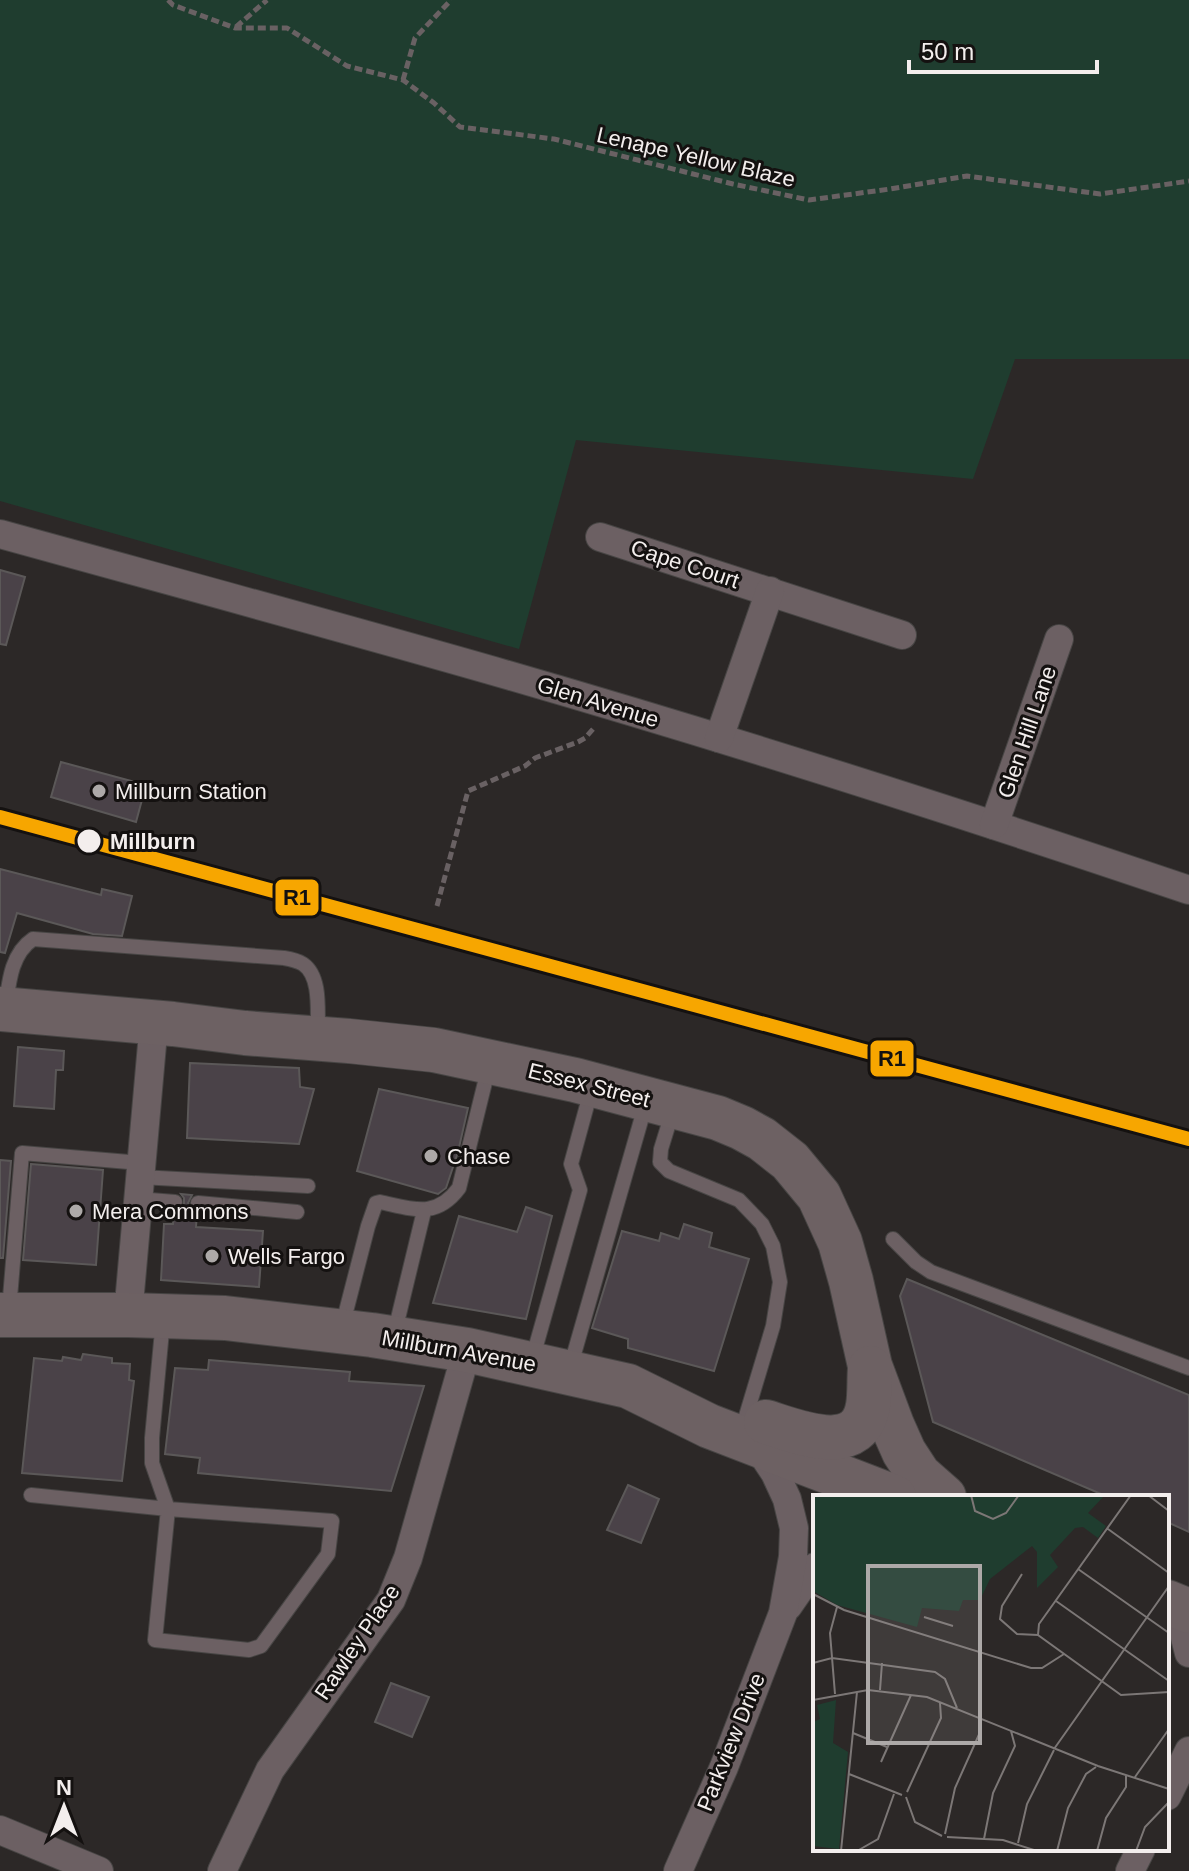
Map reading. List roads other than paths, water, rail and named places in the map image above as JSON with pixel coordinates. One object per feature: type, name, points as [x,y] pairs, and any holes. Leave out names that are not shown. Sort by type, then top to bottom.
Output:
[{"type":"main road","name":"Essex Street","points":[[3,1009],[434,1050],[593,1084],[718,1118],[762,1139],[790,1161],[819,1196],[840,1242],[870,1366],[892,1425],[919,1475],[942,1495]]},
{"type":"main road","name":"Millburn Avenue","points":[[4,1315],[225,1318],[394,1338],[467,1350],[628,1386],[751,1431]]},
{"type":"main road","points":[[751,1431],[818,1437],[840,1437],[851,1433],[861,1424],[868,1409],[870,1366]]},
{"type":"main road","points":[[751,1431],[890,1495]]},
{"type":"street","name":"Glen Avenue","points":[[0,534],[509,675],[719,738],[1189,890]]},
{"type":"street","name":"Cape Court","points":[[600,537],[902,635]]},
{"type":"street","name":"Cape Court","points":[[719,738],[770,591]]},
{"type":"street","name":"Glen Hill Lane","points":[[994,825],[1059,639]]},
{"type":"street","points":[[146,1315],[140,1180],[154,1022]]},
{"type":"street","name":"Rawley Place","points":[[222,1871],[270,1770],[391,1600],[408,1558],[467,1350]]},
{"type":"street","name":"Parkview Drive","points":[[678,1871],[724,1767],[783,1613],[793,1557],[794,1528],[783,1491],[751,1431]]},
{"type":"street","name":"Parkview Drive","points":[[783,1613],[813,1570]]},
{"type":"street","points":[[1178,1606],[1189,1653]]},
{"type":"street","points":[[1169,1792],[1189,1751]]},
{"type":"street","points":[[0,1830],[99,1871]]},
{"type":"street","points":[[1130,1871],[1140,1851]]},
{"type":"lane","points":[[3,1009],[14,964],[23,946],[33,939],[284,958],[302,963],[312,974],[319,1038]]},
{"type":"lane","points":[[341,1331],[376,1203],[424,1211],[449,1202],[459,1188],[490,1062]]},
{"type":"lane","points":[[550,1368],[580,1190],[571,1164],[593,1084]]},
{"type":"lane","points":[[550,1368],[661,1103]]},
{"type":"lane","points":[[661,1103],[660,1162],[669,1171],[739,1200],[762,1224],[773,1246],[780,1282],[751,1431]]},
{"type":"lane","points":[[4,1315],[22,1153],[140,1180],[308,1186]]},
{"type":"lane","points":[[140,1180],[175,1202]]},
{"type":"lane","points":[[198,1203],[297,1212]]},
{"type":"lane","points":[[394,1338],[424,1211]]},
{"type":"lane","points":[[893,1239],[931,1272],[1189,1368]]},
{"type":"lane","points":[[31,1495],[168,1509],[332,1521],[328,1554],[261,1646],[249,1650],[155,1640],[168,1509],[152,1463],[146,1315]]},
{"type":"place","name":"Millburn Station","points":[[99,791]]},
{"type":"place","name":"Millburn","points":[[89,841]]},
{"type":"place","name":"Chase","points":[[431,1156]]},
{"type":"place","name":"Mera Commons","points":[[76,1211]]},
{"type":"place","name":"Wells Fargo","points":[[212,1256]]}]
